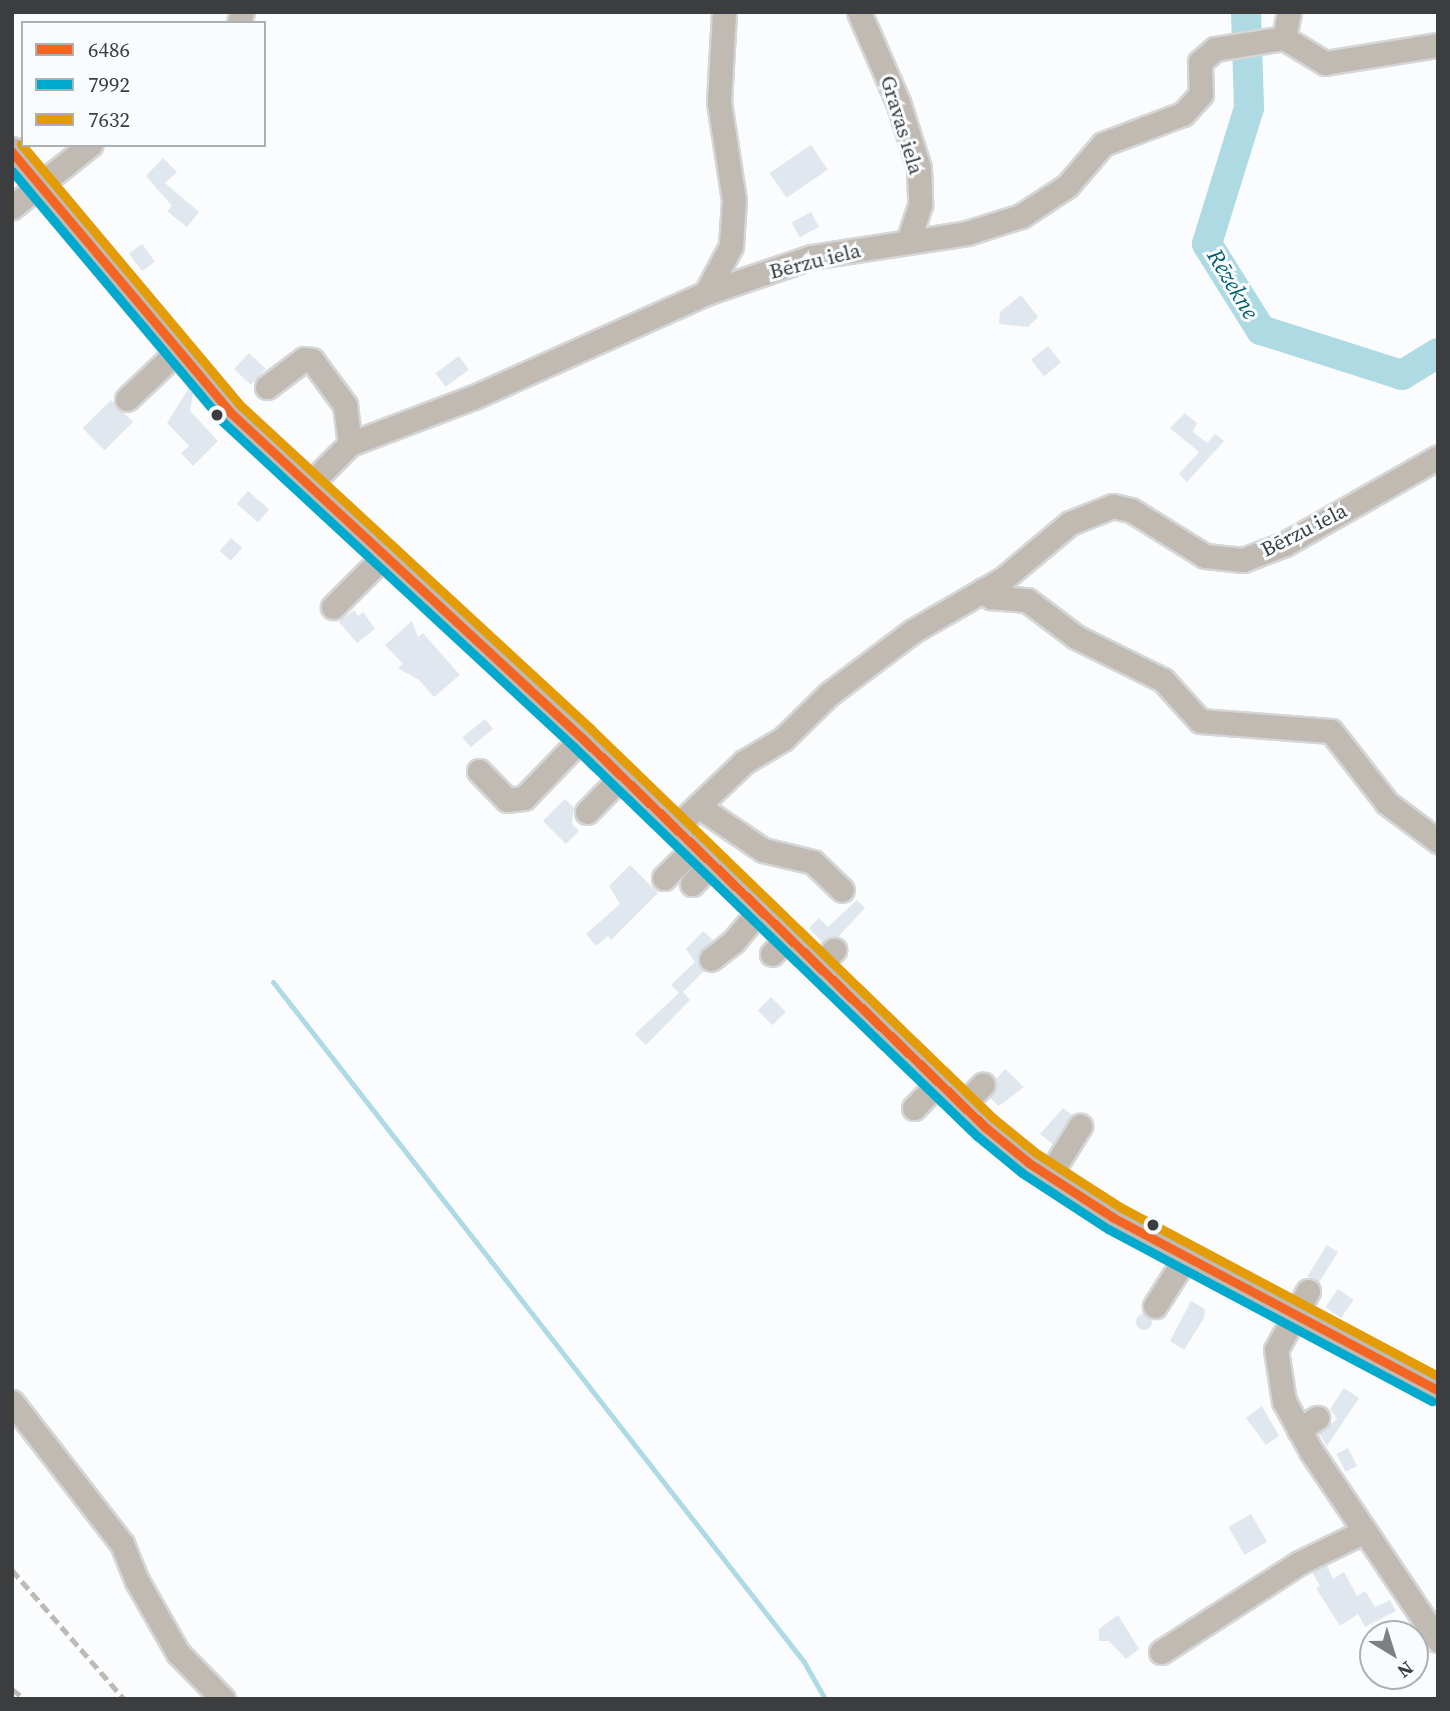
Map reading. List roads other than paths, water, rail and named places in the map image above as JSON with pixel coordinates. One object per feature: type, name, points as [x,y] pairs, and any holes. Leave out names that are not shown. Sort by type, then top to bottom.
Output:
[{"type":"main road","points":[[12,152],[231,413],[387,552],[506,679],[582,738],[622,776],[760,910],[780,946],[826,958],[938,1083],[962,1106],[1049,1176],[1293,1316],[1438,1390]]},
{"type":"street","points":[[706,293],[731,246],[734,200],[719,102],[724,12]]},
{"type":"street","name":"Gravas iela","points":[[859,12],[898,102],[919,168],[920,205],[908,241]]},
{"type":"street","points":[[1289,12],[1277,40],[1325,63],[1438,46]]},
{"type":"street","name":"Bērzu iela","points":[[310,484],[350,444],[474,397],[706,293],[811,257],[967,233],[1021,216],[1067,186],[1103,144],[1183,114],[1201,94],[1200,62],[1217,49],[1277,40]]},
{"type":"street","points":[[12,207],[87,147]]},
{"type":"street","points":[[127,399],[178,351]]},
{"type":"street","points":[[267,387],[304,359],[312,360],[345,405],[350,444]]},
{"type":"street","name":"Bērzu iela","points":[[983,590],[1070,523],[1113,506],[1131,510],[1205,556],[1243,560],[1285,544],[1438,457]]},
{"type":"street","points":[[333,607],[387,552]]},
{"type":"street","points":[[692,884],[698,806],[744,762],[783,739],[829,694],[913,631],[983,590],[990,597],[1027,600],[1076,637],[1163,680],[1199,721],[1331,731],[1387,803],[1438,841]]},
{"type":"street","points":[[479,771],[507,800],[524,798],[582,738]]},
{"type":"street","points":[[587,812],[622,776]]},
{"type":"street","points":[[698,806],[763,850],[813,862],[842,890]]},
{"type":"street","points":[[664,878],[694,846]]},
{"type":"street","points":[[711,959],[733,943],[760,910]]},
{"type":"street","points":[[914,1108],[938,1083]]},
{"type":"street","points":[[962,1106],[983,1084]]},
{"type":"street","points":[[1049,1176],[1080,1126]]},
{"type":"street","points":[[1155,1306],[1186,1257]]},
{"type":"street","points":[[1308,1291],[1276,1350],[1284,1401],[1308,1424],[1365,1531],[1438,1640]]},
{"type":"street","points":[[12,1402],[122,1544],[137,1581],[178,1653],[223,1699]]},
{"type":"street","points":[[1161,1652],[1299,1563],[1365,1531]]},
{"type":"waterway","name":"Rēzekne","points":[[1246,12],[1249,108],[1207,244],[1261,330],[1402,375],[1438,353]]},
{"type":"waterway","points":[[273,982],[804,1662],[825,1699]]},
{"type":"railway","points":[[12,1570],[124,1699]]},
{"type":"railway","points":[[12,1689],[25,1699]]}]
